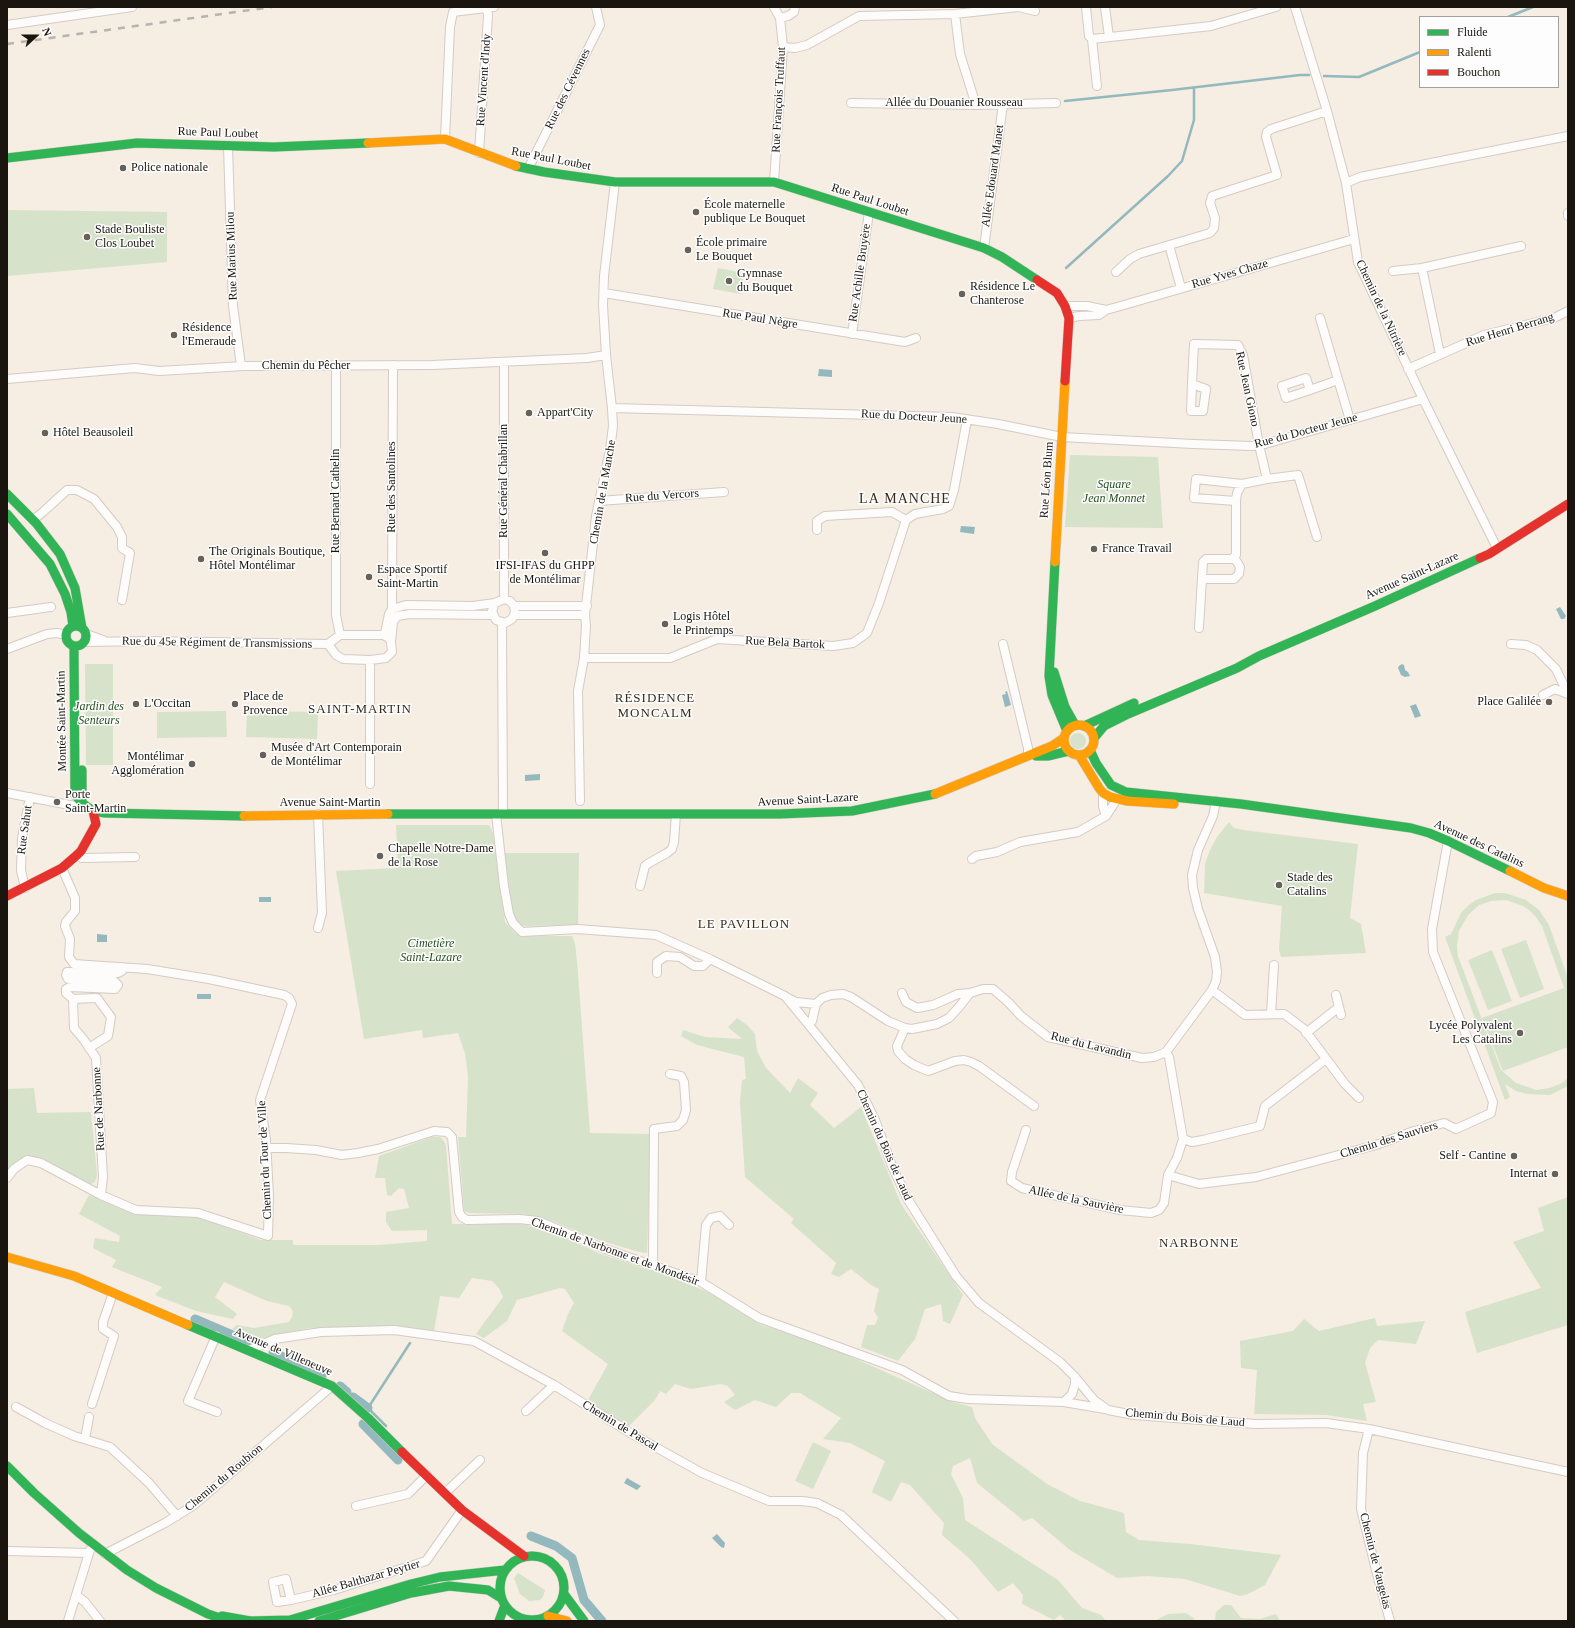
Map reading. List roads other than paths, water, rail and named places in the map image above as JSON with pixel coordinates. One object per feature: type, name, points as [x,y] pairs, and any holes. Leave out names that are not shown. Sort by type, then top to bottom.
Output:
[{"type":"main road","name":"Rue Paul Loubet","points":[[7,158],[137,143],[274,147],[325,146],[445,139],[479,153],[528,169],[615,182],[774,182],[984,248],[1002,257],[1057,293],[1065,306]]},
{"type":"main road","name":"Rue Léon Blum","points":[[1065,306],[1069,318],[1048,676],[1052,696],[1066,734]]},
{"type":"main road","points":[[7,494],[33,520],[60,554],[75,588],[80,637]]},
{"type":"main road","name":"Avenue Saint-Lazare","points":[[1094,738],[1104,726],[1128,714],[1237,668],[1259,656],[1463,566],[1497,548],[1568,504]]},
{"type":"main road","points":[[7,514],[50,564],[66,594],[80,637]]},
{"type":"main road","points":[[69,628],[80,637],[68,643],[66,635],[69,628]]},
{"type":"main road","name":"Montée Saint-Martin","points":[[80,637],[75,795],[82,803]]},
{"type":"main road","name":"Avenue Saint-Lazare","points":[[1080,726],[1100,720],[1125,707],[1234,662],[1259,656]]},
{"type":"main road","name":"Rue Léon Blum","points":[[1050,657],[1065,706],[1080,726]]},
{"type":"main road","points":[[1080,726],[1089,729],[1094,738],[1090,750],[1079,754],[1069,751],[1066,747],[1066,734],[1080,726]]},
{"type":"main road","name":"Avenue Saint-Lazare","points":[[581,814],[780,814],[852,811],[935,794],[1052,746],[1066,734]]},
{"type":"main road","points":[[1090,750],[1096,763],[1116,792],[1117,799]]},
{"type":"main road","name":"Avenue Saint-Lazare","points":[[1028,755],[1048,756],[1069,751]]},
{"type":"main road","points":[[1079,754],[1103,793]]},
{"type":"main road","name":"Avenue des Catalins","points":[[1111,785],[1126,792],[1216,804]]},
{"type":"main road","name":"Avenue des Catalins","points":[[1103,793],[1117,799],[1216,804],[1282,810],[1411,828],[1429,833],[1448,841],[1544,888],[1568,896]]},
{"type":"main road","points":[[7,896],[62,868],[77,855],[96,824],[93,811],[82,803]]},
{"type":"main road","name":"Avenue Saint-Martin","points":[[93,811],[236,816],[318,814],[581,814]]},
{"type":"main road","points":[[93,831],[116,813]]},
{"type":"main road","name":"Avenue de Villeneuve","points":[[7,1257],[74,1276],[332,1386],[462,1510],[524,1556]]},
{"type":"main road","points":[[7,1466],[34,1493],[105,1554],[127,1570],[156,1588],[208,1614],[229,1621]]},
{"type":"main road","points":[[319,1621],[411,1593],[449,1586],[488,1590],[503,1602],[512,1613],[531,1621],[540,1619],[548,1616],[558,1606],[564,1594],[564,1583],[561,1573],[554,1564],[545,1558],[535,1555],[524,1556],[516,1559],[505,1570],[501,1579],[500,1589],[503,1602],[499,1621]]},
{"type":"main road","points":[[208,1614],[250,1621],[290,1620],[440,1577],[505,1570]]},
{"type":"main road","points":[[564,1594],[584,1621]]},
{"type":"main road","points":[[548,1616],[567,1621]]},
{"type":"street","points":[[7,25],[132,7]]},
{"type":"street","points":[[445,139],[450,27],[454,10],[491,7]]},
{"type":"street","name":"Rue Vincent d'Indy","points":[[479,153],[488,16],[491,7]]},
{"type":"street","name":"Rue des Cévennes","points":[[528,169],[600,25],[596,7]]},
{"type":"street","name":"Rue François Truffaut","points":[[774,7],[780,18],[783,47],[774,182]]},
{"type":"street","points":[[780,18],[788,16],[794,12],[795,7]]},
{"type":"street","points":[[783,47],[795,48],[806,45],[859,16],[955,14],[1019,7],[1035,11]]},
{"type":"street","points":[[1086,7],[1089,36],[1092,39],[1097,86]]},
{"type":"street","points":[[1105,7],[1109,38]]},
{"type":"street","points":[[1092,39],[1211,26],[1276,7]]},
{"type":"street","name":"Chemin de la Nitrière","points":[[1295,7],[1327,111],[1346,183],[1358,262],[1408,369],[1497,548]]},
{"type":"street","points":[[955,14],[960,54],[976,105]]},
{"type":"street","name":"Allée du Douanier Rousseau","points":[[851,104],[976,105],[1056,103]]},
{"type":"street","name":"Allée Edouard Manet","points":[[984,248],[1003,104]]},
{"type":"street","points":[[1116,272],[1130,259],[1139,254],[1210,233],[1214,228],[1215,218],[1210,202],[1212,196],[1277,175],[1266,137],[1267,132],[1271,129],[1327,111]]},
{"type":"street","points":[[1346,183],[1360,177],[1568,136]]},
{"type":"street","name":"Rue Marius Milou","points":[[228,146],[233,306],[241,366]]},
{"type":"street","name":"Chemin de la Manche","points":[[580,801],[578,691],[584,658],[586,626],[585,615],[596,516],[612,438],[612,408],[606,355],[604,293],[615,182]]},
{"type":"street","name":"Rue Achille Bruyère","points":[[852,334],[869,212]]},
{"type":"street","name":"Rue Yves Chaze","points":[[1069,318],[1099,315],[1106,310],[1354,239]]},
{"type":"street","points":[[1169,245],[1181,288]]},
{"type":"street","points":[[1393,271],[1422,268],[1521,246]]},
{"type":"street","points":[[1422,268],[1440,354]]},
{"type":"street","name":"Rue Paul Nègre","points":[[604,293],[905,342],[916,338]]},
{"type":"street","name":"Rue Yves Chaze","points":[[1065,306],[1087,306],[1106,310]]},
{"type":"street","name":"Rue Henri Berrang","points":[[1408,369],[1484,335],[1554,318],[1568,311]]},
{"type":"street","points":[[1320,318],[1350,420]]},
{"type":"street","name":"Rue Jean Giono","points":[[1192,384],[1194,344],[1238,345],[1243,355],[1259,445]]},
{"type":"street","name":"Chemin du Pêcher","points":[[7,379],[135,368],[159,370],[241,366],[336,366],[504,362],[587,358],[606,355]]},
{"type":"street","name":"Rue Général Chabrillan","points":[[504,362],[504,599]]},
{"type":"street","name":"Rue des Santolines","points":[[382,635],[385,633],[389,614],[392,609],[393,365]]},
{"type":"street","name":"Rue Bernard Cathelin","points":[[336,366],[336,615],[340,635]]},
{"type":"street","points":[[1310,390],[1338,380]]},
{"type":"street","name":"Rue du Docteur Jeune","points":[[612,408],[952,417],[998,424],[1062,437],[1193,444],[1259,445],[1423,399]]},
{"type":"street","points":[[817,530],[817,521],[825,516],[892,512],[906,520],[915,514],[943,509],[949,506],[954,490],[967,420]]},
{"type":"street","points":[[1259,445],[1267,479]]},
{"type":"street","points":[[1236,501],[1194,498],[1196,479],[1242,484],[1298,475],[1317,537]]},
{"type":"street","points":[[1199,628],[1203,562],[1206,559],[1232,559],[1236,555],[1236,501],[1237,493],[1242,484]]},
{"type":"street","points":[[33,520],[67,490],[75,489],[94,499],[117,527],[122,537],[122,548],[130,553],[122,600]]},
{"type":"street","name":"Rue du Vercors","points":[[600,501],[724,492]]},
{"type":"street","name":"Rue Bela Bartok","points":[[584,658],[670,658],[717,639],[833,646],[853,643],[867,633],[879,603],[906,520]]},
{"type":"street","points":[[1202,579],[1228,580],[1234,578],[1239,574],[1240,567],[1234,557]]},
{"type":"street","points":[[504,599],[510,601],[514,606],[514,615],[509,622],[502,623],[496,620],[492,615],[492,611],[495,604],[504,599]]},
{"type":"street","points":[[392,609],[406,605],[473,606],[495,604]]},
{"type":"street","points":[[514,606],[587,606]]},
{"type":"street","points":[[7,613],[51,607]]},
{"type":"street","points":[[391,642],[389,638],[382,635],[340,635],[328,644],[333,652],[339,657],[350,660],[386,658],[392,652],[391,642],[393,622],[397,616],[410,614],[492,615]]},
{"type":"street","points":[[514,615],[585,615]]},
{"type":"street","points":[[500,814],[502,623]]},
{"type":"street","points":[[7,649],[48,634],[57,633],[66,635]]},
{"type":"street","name":"Rue du 45e Régiment de Transmissions","points":[[80,637],[105,642],[150,641],[328,644]]},
{"type":"street","points":[[1003,644],[1028,748],[1028,755]]},
{"type":"street","points":[[1511,644],[1526,645],[1537,650],[1556,669],[1568,694]]},
{"type":"street","points":[[370,660],[370,784]]},
{"type":"street","points":[[1543,695],[1555,689],[1568,694]]},
{"type":"street","points":[[7,793],[75,806],[82,803]]},
{"type":"street","points":[[1103,793],[1103,806],[1106,816]]},
{"type":"street","name":"Rue Sahut","points":[[25,888],[21,870],[22,838],[30,797]]},
{"type":"street","points":[[972,859],[976,856],[997,852],[1020,842],[1073,834],[1106,816],[1117,799]]},
{"type":"street","points":[[1168,1175],[1177,1158],[1183,1139],[1169,1057],[1166,1052],[1212,990],[1217,972],[1215,957],[1198,909],[1193,888],[1192,875],[1198,850],[1213,816],[1216,804]]},
{"type":"street","points":[[318,814],[322,913],[318,928]]},
{"type":"street","name":"Chemin du Bois de Laud","points":[[500,814],[504,886],[509,914],[513,923],[522,932],[578,929],[656,935],[710,959],[785,996],[858,1084],[875,1120],[892,1166],[907,1198],[956,1276],[979,1303],[1060,1362],[1094,1400],[1108,1410],[1134,1415],[1255,1424],[1326,1423],[1369,1429],[1568,1472]]},
{"type":"street","points":[[640,886],[645,866],[649,862],[667,854],[672,849],[676,814]]},
{"type":"street","name":"Chemin des Sauviers","points":[[1168,1175],[1199,1184],[1256,1176],[1376,1145],[1414,1131],[1444,1123],[1456,1129],[1491,1113],[1493,1102],[1433,952],[1432,929],[1448,841]]},
{"type":"street","points":[[77,855],[82,858],[135,857]]},
{"type":"street","name":"Chemin du Tour de Ville","points":[[62,868],[75,898],[75,911],[66,922],[70,939],[69,957],[74,964],[147,969],[209,979],[284,995],[289,998],[292,1004],[260,1100],[267,1148],[269,1196],[268,1236],[198,1213],[136,1210],[101,1195]]},
{"type":"street","points":[[657,973],[657,962],[666,956],[680,957],[694,966],[703,966],[710,959]]},
{"type":"street","points":[[1270,1014],[1274,965]]},
{"type":"street","name":"Rue de Narbonne","points":[[101,1195],[103,1177],[96,1058],[74,1028],[73,999],[66,993],[66,989],[70,987],[115,989],[118,985],[114,981],[68,979],[66,975],[67,972],[118,973],[122,971],[123,968]]},
{"type":"street","name":"Rue du Lavandin","points":[[970,993],[983,989],[993,989],[1021,1016],[1048,1037],[1142,1058],[1154,1057],[1166,1052]]},
{"type":"street","points":[[1212,990],[1245,1015],[1284,1014],[1306,1032],[1345,1084],[1359,1098]]},
{"type":"street","points":[[902,993],[906,1002],[917,1008],[933,1005],[958,994],[970,993]]},
{"type":"street","points":[[808,1024],[812,1021],[816,1004],[822,998],[831,995],[843,994],[851,997],[888,1021],[905,1028],[912,1029],[937,1024],[949,1018],[970,993]]},
{"type":"street","points":[[1336,995],[1341,1015]]},
{"type":"street","points":[[785,996],[796,1002],[816,1004]]},
{"type":"street","points":[[73,999],[97,998],[111,1016],[108,1036],[89,1048]]},
{"type":"street","points":[[1306,1032],[1339,1007]]},
{"type":"street","points":[[905,1028],[897,1046],[898,1051],[905,1059],[914,1065],[928,1071],[955,1061],[964,1060],[971,1062],[979,1066],[1034,1106]]},
{"type":"street","points":[[1183,1139],[1192,1142],[1260,1126],[1265,1106],[1326,1059]]},
{"type":"street","points":[[653,1266],[654,1129],[677,1126],[683,1120],[686,1110],[684,1082],[681,1076],[670,1074]]},
{"type":"street","name":"Allée de la Sauvière","points":[[1026,1130],[1012,1172],[1011,1181],[1022,1188],[1120,1210],[1151,1213],[1159,1210],[1164,1203],[1168,1175]]},
{"type":"street","name":"Chemin de Narbonne et de Mondésir","points":[[267,1148],[316,1150],[342,1155],[378,1149],[434,1131],[447,1132],[452,1137],[459,1212],[462,1217],[467,1220],[519,1219],[538,1221],[605,1249],[701,1282],[759,1318],[902,1370],[949,1396],[968,1399],[1064,1402],[1108,1410]]},
{"type":"street","points":[[7,1178],[14,1169],[27,1160],[41,1163],[101,1195]]},
{"type":"street","points":[[701,1282],[706,1225],[711,1218],[720,1216],[729,1225]]},
{"type":"street","points":[[92,1404],[114,1336],[103,1329],[102,1322],[113,1293]]},
{"type":"street","name":"Chemin de Pascal","points":[[250,1350],[275,1340],[321,1332],[394,1330],[474,1341],[554,1385],[632,1434],[702,1473],[769,1501],[802,1501],[817,1503],[841,1516],[954,1621]]},
{"type":"street","points":[[216,1336],[188,1401],[217,1412]]},
{"type":"street","points":[[1064,1402],[1072,1394],[1075,1384],[1075,1377]]},
{"type":"street","points":[[526,1412],[554,1385]]},
{"type":"street","name":"Chemin du Roubion","points":[[105,1554],[177,1516],[194,1505],[332,1386]]},
{"type":"street","points":[[16,1407],[45,1423],[110,1447],[149,1483],[177,1516]]},
{"type":"street","points":[[85,1439],[89,1417]]},
{"type":"street","name":"Chemin de Vaugelas","points":[[1369,1429],[1363,1453],[1361,1510],[1390,1621]]},
{"type":"street","points":[[445,1493],[480,1460]]},
{"type":"street","points":[[356,1506],[408,1494],[427,1476]]},
{"type":"street","name":"Allée Balthazar Peytier","points":[[291,1600],[334,1590],[426,1562],[462,1510]]},
{"type":"street","points":[[68,1621],[92,1543]]},
{"type":"street","points":[[7,1551],[89,1553]]},
{"type":"street","points":[[76,1595],[85,1602],[100,1621]]},
{"type":"water","points":[[819,369],[832,370],[832,377],[818,376]]},
{"type":"water","points":[[961,526],[975,527],[974,534],[960,532]]},
{"type":"water","points":[[1560,607],[1566,616],[1564,619],[1561,619],[1556,609]]},
{"type":"water","points":[[1402,664],[1410,676],[1405,677],[1401,675],[1398,668]]},
{"type":"water","points":[[1007,691],[1011,705],[1005,707],[1002,695],[1006,694],[1005,692]]},
{"type":"water","points":[[1416,704],[1421,716],[1415,718],[1410,706]]},
{"type":"water","points":[[540,774],[540,780],[525,781],[525,775]]},
{"type":"water","points":[[259,897],[271,897],[271,902],[259,902]]},
{"type":"water","points":[[97,934],[107,935],[107,942],[97,942]]},
{"type":"water","points":[[197,994],[211,994],[211,999],[197,999]]},
{"type":"water","points":[[627,1478],[641,1486],[637,1490],[624,1483]]},
{"type":"water","points":[[717,1534],[725,1543],[724,1548],[712,1538]]},
{"type":"waterway","points":[[1510,16],[1533,7]]},
{"type":"waterway","points":[[1324,76],[1359,77],[1419,52]]},
{"type":"waterway","points":[[1065,101],[1309,75]]},
{"type":"waterway","points":[[1066,268],[1168,176],[1182,161],[1194,120],[1194,88]]},
{"type":"waterway","points":[[195,1319],[251,1343]]},
{"type":"waterway","points":[[386,1426],[368,1408],[410,1343]]},
{"type":"waterway","points":[[273,1352],[322,1376]]},
{"type":"waterway","points":[[340,1386],[347,1392]]},
{"type":"waterway","points":[[353,1397],[368,1408]]},
{"type":"waterway","points":[[363,1424],[398,1460]]},
{"type":"waterway","points":[[531,1536],[556,1546],[572,1558],[584,1600],[602,1621]]},
{"type":"railway","points":[[7,44],[272,7]]},
{"type":"place","name":"Police nationale","points":[[123,168]]},
{"type":"place","name":"École maternelle publique Le Bouquet","points":[[696,212]]},
{"type":"place","name":"Stade Bouliste Clos Loubet","points":[[87,237]]},
{"type":"place","name":"École primaire Le Bouquet","points":[[688,250]]},
{"type":"place","name":"Gymnase du Bouquet","points":[[729,281]]},
{"type":"place","name":"Résidence Le Chanterose","points":[[962,294]]},
{"type":"place","name":"Résidence l'Emeraude","points":[[174,335]]},
{"type":"place","name":"Appart'City","points":[[529,413]]},
{"type":"place","name":"Hôtel Beausoleil","points":[[45,433]]},
{"type":"place","name":"France Travail","points":[[1094,549]]},
{"type":"place","name":"IFSI-IFAS du GHPP de Montélimar","points":[[545,553]]},
{"type":"place","name":"The Originals Boutique, Hôtel Montélimar","points":[[201,559]]},
{"type":"place","name":"Espace Sportif Saint-Martin","points":[[369,577]]},
{"type":"place","name":"Logis Hôtel le Printemps","points":[[665,624]]},
{"type":"place","name":"Place Galilée","points":[[1549,702]]},
{"type":"place","name":"L'Occitan","points":[[136,704]]},
{"type":"place","name":"Place de Provence","points":[[235,704]]},
{"type":"place","name":"Musée d'Art Contemporain de Montélimar","points":[[263,755]]},
{"type":"place","name":"Montélimar Agglomération","points":[[192,764]]},
{"type":"place","name":"Porte Saint-Martin","points":[[57,802]]},
{"type":"place","name":"Chapelle Notre-Dame de la Rose","points":[[380,856]]},
{"type":"place","name":"Stade des Catalins","points":[[1279,885]]},
{"type":"place","name":"Lycée Polyvalent Les Catalins","points":[[1520,1033]]},
{"type":"place","name":"Self - Cantine","points":[[1514,1156]]},
{"type":"place","name":"Internat","points":[[1555,1174]]},
{"type":"district","name":"LA MANCHE","points":[[905,499]]},
{"type":"district","name":"RÉSIDENCE MONCALM","points":[[655,706]]},
{"type":"district","name":"SAINT-MARTIN","points":[[360,710]]},
{"type":"district","name":"LE PAVILLON","points":[[744,925]]},
{"type":"district","name":"NARBONNE","points":[[1199,1244]]},
{"type":"park label","name":"Square Jean Monnet","points":[[1114,492]]},
{"type":"park label","name":"Jardin des Senteurs","points":[[99,714]]},
{"type":"park label","name":"Cimetière Saint-Lazare","points":[[431,951]]}]
